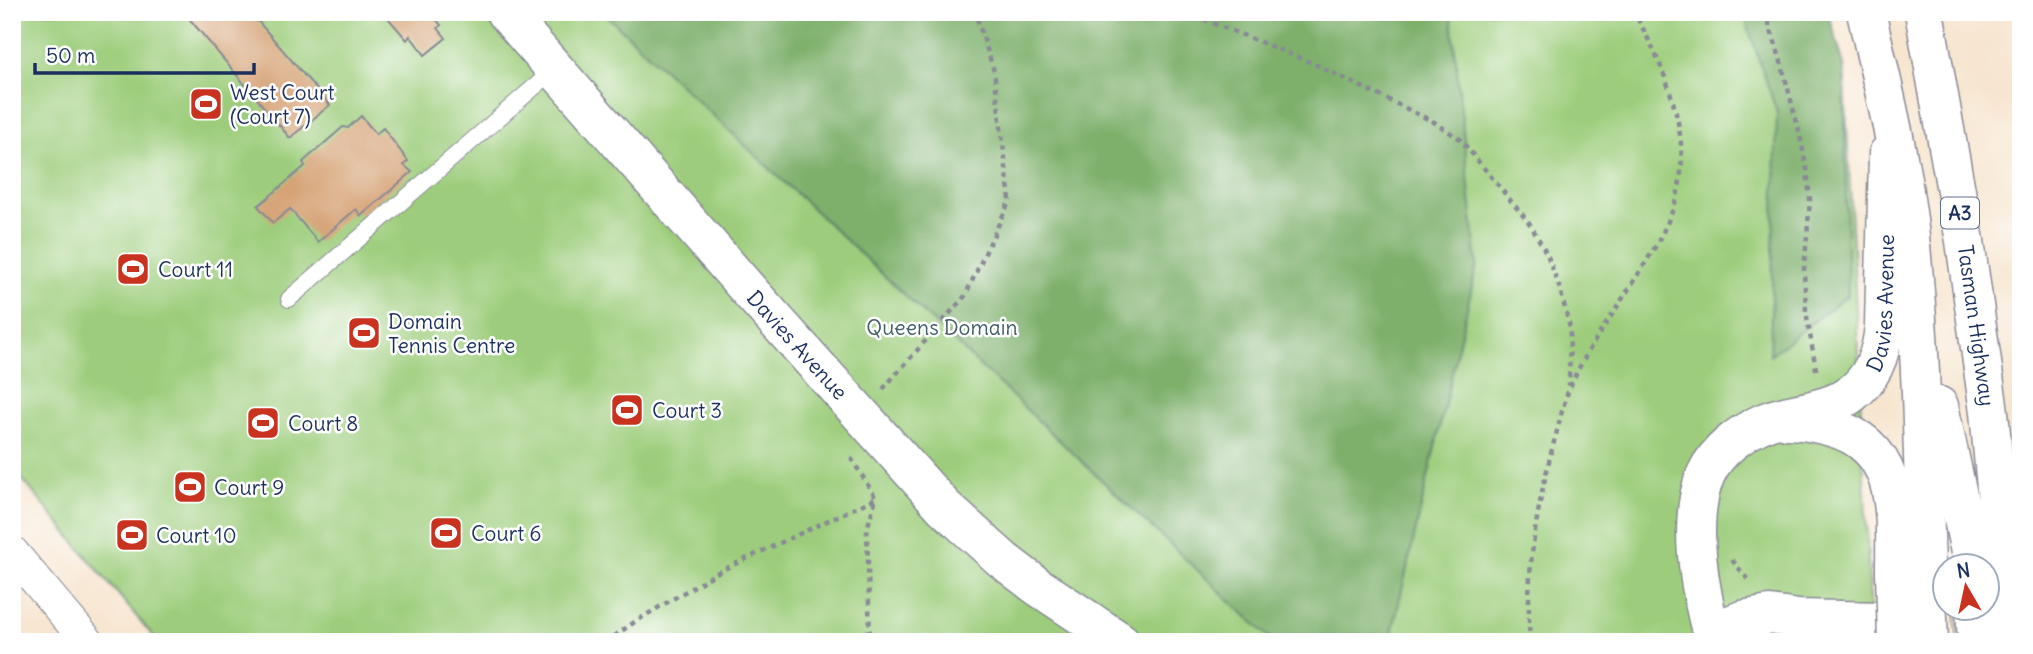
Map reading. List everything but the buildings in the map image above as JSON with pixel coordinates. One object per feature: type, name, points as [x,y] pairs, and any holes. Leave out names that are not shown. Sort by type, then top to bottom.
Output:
[{"type":"main road","name":"Davies Avenue","points":[[505,12],[944,507],[976,537],[1037,586],[1121,642]]},
{"type":"main road","points":[[1866,12],[1889,114],[1908,222],[1915,295],[1911,573],[1898,642]]},
{"type":"main road","name":"Tasman Highway","points":[[1924,12],[1965,241],[1989,412],[1987,552]]},
{"type":"main road","name":"Davies Avenue","points":[[1713,637],[1698,554],[1699,495],[1707,472],[1717,456],[1742,435],[1768,421],[1836,403],[1849,396],[1862,385],[1878,359],[1884,325],[1889,114]]},
{"type":"main road","points":[[1915,295],[1986,552]]},
{"type":"main road","points":[[1768,421],[1791,420],[1824,425],[1850,435],[1871,449],[1882,464],[1893,496],[1895,516],[1929,642]]},
{"type":"main road","points":[[1697,522],[1702,548],[1713,573],[1726,589],[1766,625]]},
{"type":"main road","name":"Tasman Highway","points":[[2002,612],[2010,642]]},
{"type":"main road","points":[[1713,637],[1742,620],[1766,625]]},
{"type":"main road","points":[[1976,622],[1977,642]]},
{"type":"street","points":[[19,572],[88,642]]},
{"type":"lane","points":[[289,299],[554,69]]},
{"type":"path","points":[[870,642],[867,529],[876,498],[846,449],[860,415],[965,296],[1010,200],[994,71],[975,12]]},
{"type":"path","points":[[1185,12],[1310,62],[1434,122],[1460,139],[1530,224],[1547,254],[1570,328],[1569,389]]},
{"type":"path","points":[[1530,642],[1530,565],[1535,524],[1569,389],[1582,362],[1658,242],[1673,208],[1681,174],[1681,145],[1668,83],[1652,44],[1634,12]]},
{"type":"path","points":[[1765,12],[1780,58],[1807,170],[1810,201],[1804,270],[1806,312],[1817,368],[1816,380]]},
{"type":"path","points":[[606,642],[718,572],[876,498]]},
{"type":"path","points":[[1731,558],[1748,581],[1766,625]]},
{"type":"path","points":[[862,642],[869,626]]},
{"type":"green space","name":"Queens Domain","points":[[12,12],[1824,12],[1844,65],[1872,642],[158,642],[12,467]]},
{"type":"green space","points":[[603,12],[1451,12],[1477,265],[1392,633],[1378,642],[1274,642]]},
{"type":"green space","points":[[1743,12],[1828,12],[1844,65],[1848,295],[1770,355],[1777,113]]},
{"type":"tunnel","points":[[1894,620],[2008,611]]},
{"type":"place","name":"West Court (Court 7)","points":[[206,104]]},
{"type":"place","name":"Court 11","points":[[133,269]]},
{"type":"place","name":"Domain Tennis Centre","points":[[364,333]]},
{"type":"place","name":"Court 3","points":[[627,410]]},
{"type":"place","name":"Court 8","points":[[263,423]]},
{"type":"place","name":"Court 9","points":[[190,487]]},
{"type":"place","name":"Court 6","points":[[446,533]]},
{"type":"place","name":"Court 10","points":[[132,535]]}]
